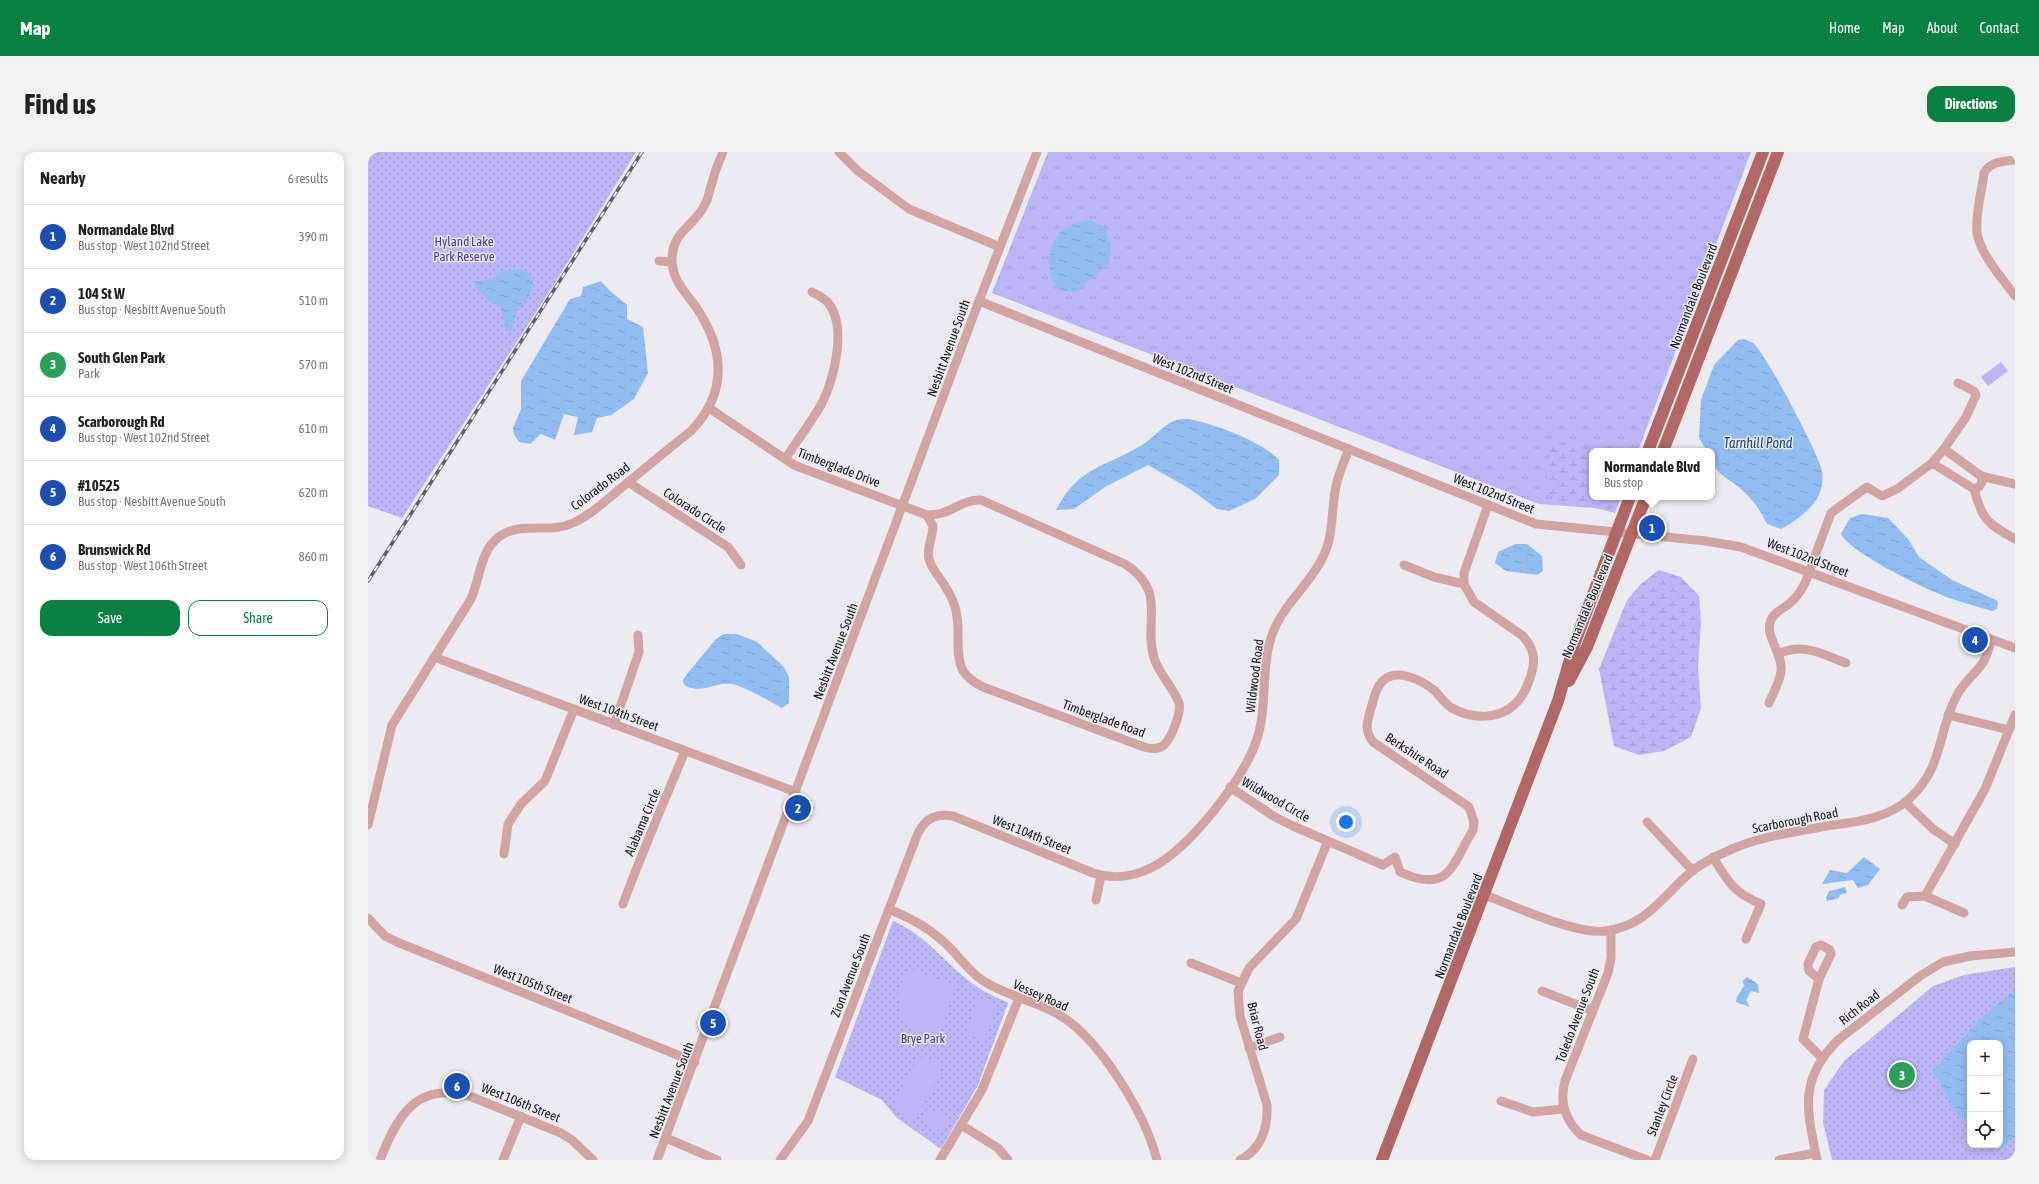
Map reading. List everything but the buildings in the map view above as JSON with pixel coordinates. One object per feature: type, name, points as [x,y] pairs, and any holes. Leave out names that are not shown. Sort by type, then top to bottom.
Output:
[{"type":"main road","name":"Normandale Boulevard","points":[[1649,448],[1764,152]]},
{"type":"main road","points":[[1664,448],[1778,152]]},
{"type":"main road","name":"Normandale Boulevard","points":[[1382,1160],[1558,701],[1575,642],[1629,500]]},
{"type":"main road","name":"Normandale Boulevard","points":[[1558,701],[1587,647],[1645,500]]},
{"type":"street","points":[[659,261],[672,262],[677,240],[683,230],[705,206],[723,152]]},
{"type":"street","points":[[838,152],[858,171],[891,198],[909,209],[1000,248]]},
{"type":"street","name":"Nesbitt Avenue South","points":[[658,1160],[796,792],[907,506],[979,301],[1037,152]]},
{"type":"street","points":[[2015,160],[1992,164],[1984,173],[1978,211],[1977,234],[1984,250],[2011,285],[2015,296]]},
{"type":"street","name":"Colorado Road","points":[[368,825],[392,725],[471,599],[477,587],[484,557],[490,546],[503,535],[522,528],[560,527],[572,523],[594,510],[691,431],[702,420],[709,408],[715,393],[718,378],[718,362],[715,348],[701,315],[679,284],[672,262]]},
{"type":"street","points":[[785,459],[822,403],[832,372],[839,338],[839,329],[834,310],[828,302],[812,292]]},
{"type":"street","name":"West 102nd Street","points":[[979,301],[1536,524],[1718,542],[1741,547],[2015,648]]},
{"type":"street","points":[[1769,703],[1781,671],[1778,654],[1770,633],[1771,620],[1775,614],[1799,594],[1832,513],[1868,486],[1882,496],[1897,489],[1932,463],[1944,449],[1966,416],[1976,395],[1974,391],[1958,383]]},
{"type":"street","name":"Timberglade Drive","points":[[709,408],[785,459],[807,470],[907,506]]},
{"type":"street","name":"Wildwood Road","points":[[1210,816],[1250,756],[1257,740],[1264,706],[1269,647],[1273,631],[1284,612],[1314,572],[1329,540],[1336,486],[1349,449]]},
{"type":"street","points":[[1944,449],[1981,476],[2015,484]]},
{"type":"street","points":[[1932,463],[1974,489],[1979,510],[1983,517],[2015,539]]},
{"type":"street","points":[[1974,489],[1979,487],[1982,482],[1981,476]]},
{"type":"street","name":"Colorado Circle","points":[[628,482],[728,547],[741,565]]},
{"type":"street","name":"Timberglade Road","points":[[907,506],[927,515],[944,514],[965,502],[981,500],[1125,564],[1134,570],[1146,586],[1150,595],[1152,646],[1154,657],[1179,704],[1178,716],[1168,740],[1163,746],[1150,749],[1144,747],[983,687],[968,677],[960,662],[957,616],[953,602],[946,588],[932,568],[929,558],[928,549],[933,526],[927,515]]},
{"type":"street","points":[[1404,564],[1434,577],[1464,584],[1464,573],[1488,504]]},
{"type":"street","points":[[497,526],[503,535]]},
{"type":"street","name":"Berkshire Road","points":[[1395,857],[1400,872],[1423,881],[1440,879],[1452,867],[1473,830],[1474,822],[1469,807],[1378,746],[1369,737],[1366,724],[1377,688],[1381,682],[1394,675],[1412,678],[1434,691],[1454,709],[1472,715],[1495,716],[1516,704],[1523,695],[1535,661],[1534,652],[1523,636],[1474,602],[1464,584]]},
{"type":"street","points":[[614,725],[639,652],[638,635]]},
{"type":"street","name":"Scarborough Road","points":[[1485,894],[1572,927],[1588,931],[1611,930],[1635,923],[1649,914],[1693,871],[1713,857],[1753,841],[1775,835],[1865,820],[1895,809],[1919,789],[1936,762],[1948,715],[1957,694],[1983,663],[1992,640]]},
{"type":"street","points":[[1778,654],[1794,648],[1802,648],[1846,663]]},
{"type":"street","name":"West 104th Street","points":[[434,657],[796,792]]},
{"type":"street","points":[[504,854],[508,824],[520,804],[545,781],[574,709]]},
{"type":"street","points":[[1948,715],[2009,730]]},
{"type":"street","points":[[1925,896],[1985,789],[2015,715]]},
{"type":"street","name":"Alabama Circle","points":[[623,904],[648,836],[658,817],[685,751]]},
{"type":"street","name":"Wildwood Circle","points":[[1230,787],[1275,817],[1383,865],[1395,857]]},
{"type":"street","points":[[1905,802],[1933,829],[1954,844]]},
{"type":"street","name":"Zion Avenue South","points":[[780,1160],[808,1121],[922,826],[928,819],[936,816],[953,816]]},
{"type":"street","name":"West 104th Street","points":[[953,816],[1101,876],[1118,876],[1135,874],[1166,860],[1210,816]]},
{"type":"street","points":[[1647,822],[1693,871]]},
{"type":"street","name":"Briar Road","points":[[1240,1160],[1254,1149],[1261,1140],[1268,1117],[1267,1105],[1237,1003],[1238,991],[1249,968],[1296,919],[1328,841]]},
{"type":"street","points":[[1713,857],[1732,886],[1743,896],[1761,904],[1746,939]]},
{"type":"street","points":[[1096,900],[1101,876]]},
{"type":"street","points":[[1902,905],[1907,897],[1925,896],[1964,912]]},
{"type":"street","name":"Vessey Road","points":[[889,909],[927,927],[940,938],[968,969],[981,979],[1066,1019],[1095,1045],[1135,1107],[1146,1128],[1158,1160]]},
{"type":"street","name":"West 105th Street","points":[[368,918],[385,936],[397,942],[695,1062]]},
{"type":"street","name":"Toledo Avenue South","points":[[1563,1108],[1562,1099],[1564,1086],[1593,1011],[1611,958],[1611,930]]},
{"type":"street","name":"Rich Road","points":[[1816,1156],[1807,1104],[1812,1075],[1822,1058],[1838,1040],[1931,968],[1957,958],[2015,952]]},
{"type":"street","points":[[1191,963],[1241,983]]},
{"type":"street","points":[[1819,979],[1802,1039],[1822,1058]]},
{"type":"street","points":[[1542,991],[1593,1011]]},
{"type":"street","points":[[940,1160],[989,1075],[1019,998]]},
{"type":"street","points":[[1249,1048],[1280,1038]]},
{"type":"street","name":"Stanley Circle","points":[[1655,1160],[1694,1059]]},
{"type":"street","name":"West 106th Street","points":[[380,1160],[394,1126],[410,1106],[433,1094],[446,1092],[459,1093],[472,1097],[561,1132],[572,1140],[593,1160]]},
{"type":"street","points":[[1501,1101],[1533,1112],[1563,1108],[1573,1128],[1581,1135],[1647,1160]]},
{"type":"street","points":[[503,1160],[521,1116]]},
{"type":"street","points":[[961,1125],[998,1148],[1008,1160]]},
{"type":"street","points":[[666,1138],[717,1160]]},
{"type":"street","points":[[1779,1160],[1816,1156]]},
{"type":"green space","name":"Hyland Lake Park Reserve","points":[[368,152],[636,152],[553,286],[402,518],[368,506]]},
{"type":"green space","points":[[1048,152],[1751,152],[1639,448],[1589,448],[1589,500],[1620,500],[1615,513],[1595,508],[1539,504],[992,293]]},
{"type":"green space","points":[[2001,362],[2008,371],[1988,386],[1981,377]]},
{"type":"green space","points":[[1551,437],[1589,452],[1589,500],[1603,500],[1602,502],[1589,505],[1556,501],[1547,491]]},
{"type":"green space","points":[[1659,570],[1681,577],[1699,596],[1701,623],[1698,666],[1701,708],[1691,737],[1664,751],[1639,755],[1614,746],[1599,669],[1627,600],[1641,584]]},
{"type":"green space","name":"Brye Park","points":[[893,921],[916,934],[962,976],[977,987],[1008,1003],[978,1085],[941,1149],[897,1118],[882,1100],[835,1077]]},
{"type":"green space","points":[[2015,967],[2015,1160],[1832,1160],[1823,1122],[1824,1090],[1844,1061],[1933,986],[1964,975]]},
{"type":"green space","points":[[908,968],[956,986],[935,1042],[916,1033],[901,1018],[898,992]]},
{"type":"green space","points":[[979,997],[997,1004],[984,1041],[966,1034]]},
{"type":"green space","points":[[925,1057],[938,1064],[941,1072],[918,1115],[914,1119],[910,1120],[895,1110],[895,1102],[917,1061]]},
{"type":"green space","points":[[928,1107],[949,1119],[941,1132],[921,1121]]},
{"type":"water","points":[[1090,220],[1105,228],[1111,246],[1109,263],[1077,291],[1066,292],[1057,286],[1052,278],[1049,261],[1052,245],[1061,231],[1068,226]]},
{"type":"water","points":[[521,269],[530,274],[532,278],[533,282],[531,292],[522,306],[518,308],[511,332],[506,331],[501,305],[497,306],[488,300],[472,282],[492,279],[501,271]]},
{"type":"water","points":[[601,281],[627,305],[627,319],[643,327],[648,373],[634,399],[611,415],[597,418],[592,432],[574,435],[578,417],[564,414],[555,440],[541,434],[530,444],[519,442],[514,434],[513,428],[521,409],[521,381],[570,299],[581,296],[583,287]]},
{"type":"water","name":"Tarnhill Pond","points":[[1744,339],[1750,341],[1759,350],[1779,382],[1801,423],[1822,470],[1822,487],[1819,495],[1811,507],[1793,522],[1781,529],[1767,524],[1751,498],[1718,471],[1715,466],[1715,448],[1705,448],[1699,438],[1701,400],[1714,365],[1738,340]]},
{"type":"water","points":[[1189,419],[1224,429],[1261,446],[1279,460],[1279,475],[1255,499],[1229,511],[1217,509],[1190,489],[1148,465],[1105,487],[1074,509],[1056,510],[1065,496],[1083,476],[1142,445],[1172,422]]},
{"type":"water","points":[[1862,514],[1888,518],[1908,539],[1919,557],[1952,580],[1998,601],[1997,609],[1992,611],[1944,596],[1888,569],[1859,551],[1841,534],[1850,518]]},
{"type":"water","points":[[1515,544],[1527,544],[1542,556],[1543,571],[1537,575],[1506,571],[1495,563],[1498,552]]},
{"type":"water","points":[[724,634],[737,634],[757,642],[784,667],[789,677],[789,703],[782,708],[741,687],[730,684],[702,689],[691,688],[684,685],[683,680],[687,674],[716,639]]},
{"type":"water","points":[[1864,857],[1880,869],[1868,885],[1858,888],[1853,880],[1822,884],[1830,870],[1847,873]]},
{"type":"water","points":[[1845,887],[1847,893],[1840,895],[1839,898],[1827,901],[1826,898],[1829,891]]},
{"type":"water","points":[[1747,977],[1758,984],[1759,993],[1751,991],[1746,1000],[1750,1007],[1736,1002],[1737,997],[1744,986],[1743,981]]},
{"type":"water","points":[[2015,990],[2015,1139],[2003,1145],[2003,1040],[1967,1040],[1967,1122],[1953,1110],[1938,1078],[1932,1072],[1981,1018]]},
{"type":"railway","points":[[368,581],[642,152]]},
{"type":"place","name":"Normandale Blvd","points":[[1652,528]]},
{"type":"place","name":"Scarborough Rd","points":[[1975,640]]},
{"type":"place","name":"104 St W","points":[[798,808]]},
{"type":"place","name":"#10525","points":[[713,1023]]},
{"type":"place","name":"South Glen Park","points":[[1902,1075]]},
{"type":"place","name":"Brunswick Rd","points":[[457,1086]]}]
